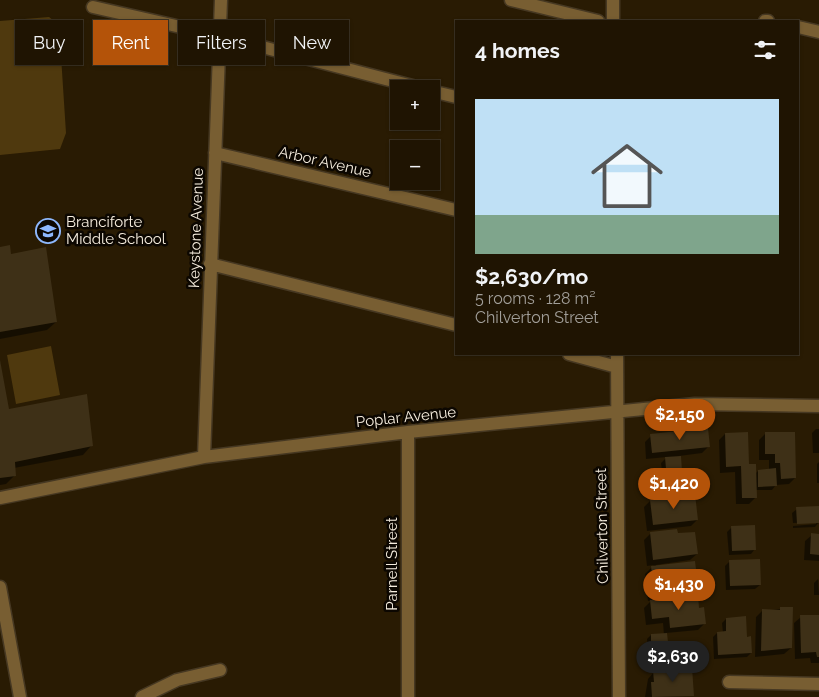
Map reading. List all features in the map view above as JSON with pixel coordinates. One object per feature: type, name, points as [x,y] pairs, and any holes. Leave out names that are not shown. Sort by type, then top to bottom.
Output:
[{"type":"street","name":"Keystone Avenue","points":[[220,20],[221,0]]},
{"type":"street","points":[[511,0],[594,20]]},
{"type":"street","points":[[613,0],[613,20]]},
{"type":"street","points":[[93,8],[178,27]]},
{"type":"street","points":[[799,26],[819,32]]},
{"type":"street","points":[[265,48],[390,80]]},
{"type":"street","name":"Keystone Avenue","points":[[204,457],[219,65]]},
{"type":"street","points":[[440,93],[455,97]]},
{"type":"street","name":"Arbor Avenue","points":[[215,153],[455,210]]},
{"type":"street","points":[[210,264],[455,325]]},
{"type":"street","points":[[577,355],[617,360]]},
{"type":"street","name":"Chilverton Street","points":[[617,360],[619,697]]},
{"type":"street","name":"Poplar Avenue","points":[[0,498],[204,457],[408,432],[617,410],[695,404],[819,406]]},
{"type":"street","name":"Parnell Street","points":[[408,432],[408,697]]},
{"type":"street","points":[[0,587],[4,625],[20,697]]},
{"type":"street","points":[[142,697],[177,680],[220,670]]},
{"type":"street","points":[[728,682],[819,684]]},
{"type":"shaded area","points":[[49,17],[53,20],[15,20],[15,65],[62,65],[66,133],[60,149],[0,155],[0,21]]},
{"type":"shaded area","points":[[51,346],[60,395],[16,404],[7,355]]},
{"type":"building","points":[[10,245],[11,254],[46,247],[57,322],[0,332],[0,247]]},
{"type":"building","points":[[0,360],[9,409],[87,394],[93,446],[15,462],[16,476],[0,478]]},
{"type":"building","points":[[708,428],[710,447],[652,453],[650,434]]},
{"type":"building","points":[[748,432],[749,464],[756,464],[757,498],[742,498],[741,466],[726,467],[725,433]]},
{"type":"building","points":[[765,432],[795,432],[796,478],[781,479],[780,463],[775,463],[775,454],[765,454]]},
{"type":"building","points":[[681,456],[682,471],[673,472],[674,488],[645,491],[643,472],[666,469],[665,457]]},
{"type":"building","points":[[776,468],[777,486],[758,487],[758,470]]},
{"type":"building","points":[[695,494],[698,520],[653,525],[650,500]]},
{"type":"building","points":[[819,506],[819,523],[797,524],[796,507]]},
{"type":"building","points":[[755,525],[756,550],[732,551],[731,526]]},
{"type":"building","points":[[677,529],[678,533],[695,532],[698,554],[653,560],[650,532]]},
{"type":"building","points":[[811,533],[819,534],[819,555],[810,554]]},
{"type":"building","points":[[760,559],[761,585],[730,586],[729,560]]},
{"type":"building","points":[[695,561],[698,586],[671,589],[672,593],[654,595],[651,566]]},
{"type":"building","points":[[698,595],[699,608],[704,607],[706,624],[670,628],[669,617],[652,619],[650,600]]},
{"type":"building","points":[[780,607],[793,607],[792,648],[761,651],[762,609],[780,610]]},
{"type":"building","points":[[800,615],[819,615],[819,657],[817,657],[816,652],[801,653]]},
{"type":"building","points":[[746,616],[747,637],[751,636],[752,653],[718,655],[717,632],[726,631],[726,618]]},
{"type":"building","points":[[667,633],[668,642],[681,642],[682,660],[656,662],[656,649],[651,649],[651,634]]},
{"type":"building","points":[[692,667],[694,696],[652,697],[651,682],[654,682],[653,671]]},
{"type":"place","name":"Branciforte Middle School","points":[[48,231]]}]
